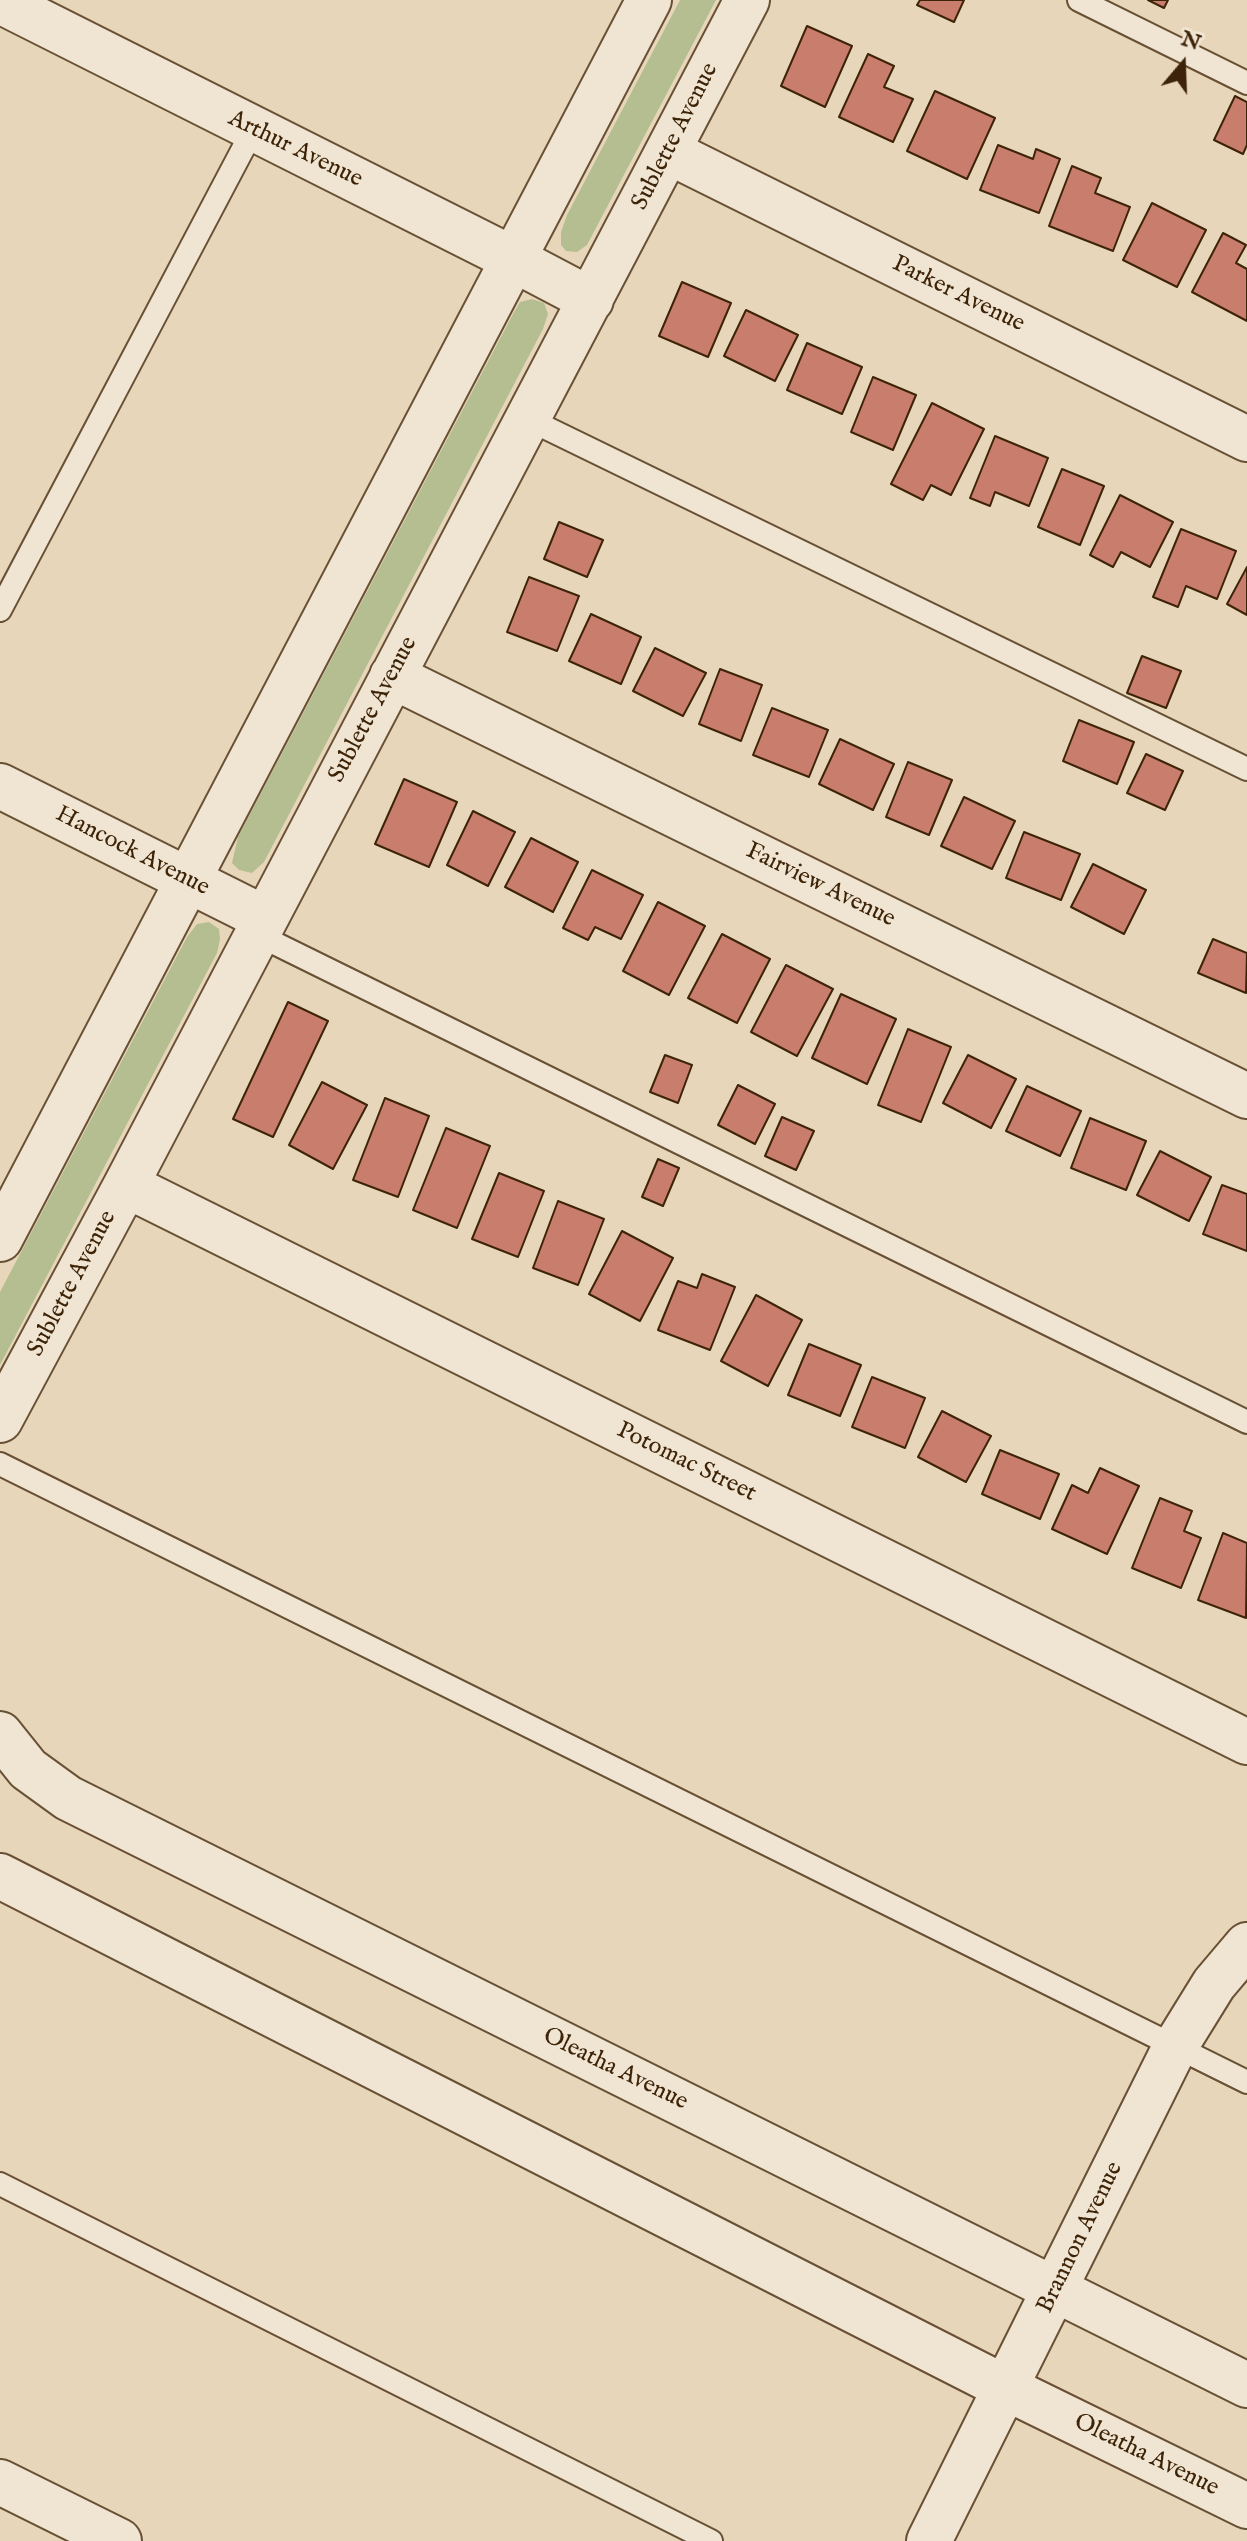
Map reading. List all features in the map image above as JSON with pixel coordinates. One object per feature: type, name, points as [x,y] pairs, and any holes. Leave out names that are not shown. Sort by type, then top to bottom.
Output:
[{"type":"street","points":[[0,1239],[649,0]]},
{"type":"street","name":"Sublette Avenue","points":[[0,1420],[747,0]]},
{"type":"street","name":"Arthur Avenue","points":[[0,1],[591,300]]},
{"type":"street","name":"Parker Avenue","points":[[669,152],[1247,439]]},
{"type":"street","name":"Fairview Avenue","points":[[392,676],[1247,1096]]},
{"type":"street","name":"Hancock Avenue","points":[[0,786],[188,880],[260,926]]},
{"type":"street","name":"Potomac Street","points":[[126,1185],[1247,1742]]},
{"type":"street","name":"Oleatha Avenue","points":[[0,1734],[28,1769],[68,1798],[1247,2385]]},
{"type":"street","name":"Oleatha Avenue","points":[[6,1878],[1006,2388],[1247,2506]]},
{"type":"street","name":"Brannon Avenue","points":[[929,2541],[1175,2047],[1214,1984],[1247,1945]]},
{"type":"street","points":[[0,2482],[119,2541]]},
{"type":"lane","points":[[1079,0],[1247,83]]},
{"type":"lane","points":[[0,610],[253,130]]},
{"type":"lane","points":[[528,419],[1247,769]]},
{"type":"lane","points":[[260,926],[1247,1422]]},
{"type":"lane","points":[[0,1464],[1247,2082]]},
{"type":"lane","points":[[0,2184],[711,2541]]},
{"type":"green space","points":[[680,0],[716,0],[587,245],[577,252],[566,251],[561,245],[561,232],[567,215]]},
{"type":"green space","points":[[532,299],[544,303],[548,314],[543,329],[264,862],[252,873],[239,870],[232,863],[238,837],[513,314],[520,302]]},
{"type":"green space","points":[[209,922],[219,929],[217,953],[0,1365],[0,1292],[187,937],[197,924]]},
{"type":"building","points":[[920,0],[964,0],[954,22],[917,5]]},
{"type":"building","points":[[1148,0],[1168,0],[1164,8]]},
{"type":"building","points":[[807,26],[852,46],[825,107],[781,86]]},
{"type":"building","points":[[868,54],[894,66],[884,87],[913,99],[893,142],[839,117]]},
{"type":"building","points":[[935,91],[995,118],[967,179],[907,151]]},
{"type":"building","points":[[1235,96],[1247,102],[1247,145],[1243,154],[1214,140]]},
{"type":"building","points":[[998,145],[1033,159],[1036,149],[1060,159],[1039,213],[980,190]]},
{"type":"building","points":[[1072,166],[1101,178],[1095,193],[1130,207],[1113,251],[1049,226]]},
{"type":"building","points":[[1152,203],[1206,230],[1177,287],[1123,260]]},
{"type":"building","points":[[1223,233],[1246,245],[1236,263],[1247,269],[1247,321],[1192,292]]},
{"type":"building","points":[[682,282],[731,303],[708,357],[659,336]]},
{"type":"building","points":[[746,310],[798,335],[775,381],[724,356]]},
{"type":"building","points":[[807,343],[862,367],[842,414],[787,390]]},
{"type":"building","points":[[873,377],[916,395],[893,450],[851,432]]},
{"type":"building","points":[[932,403],[984,429],[951,495],[931,485],[923,500],[891,484]]},
{"type":"building","points":[[995,436],[1048,458],[1029,506],[995,492],[990,506],[970,498]]},
{"type":"building","points":[[1062,469],[1104,486],[1080,545],[1038,527]]},
{"type":"building","points":[[1120,495],[1173,522],[1150,567],[1121,552],[1113,567],[1090,555]]},
{"type":"building","points":[[559,522],[603,540],[587,577],[544,559]]},
{"type":"building","points":[[1181,529],[1236,551],[1217,599],[1186,586],[1178,607],[1153,597]]},
{"type":"building","points":[[1247,567],[1247,615],[1227,604]]},
{"type":"building","points":[[529,577],[579,596],[557,651],[507,632]]},
{"type":"building","points":[[591,614],[641,637],[621,684],[569,661]]},
{"type":"building","points":[[655,648],[706,673],[683,716],[633,691]]},
{"type":"building","points":[[1142,656],[1181,671],[1166,708],[1127,693]]},
{"type":"building","points":[[720,669],[762,685],[741,741],[699,724]]},
{"type":"building","points":[[772,708],[828,730],[809,777],[753,755]]},
{"type":"building","points":[[1079,720],[1134,742],[1117,784],[1063,761]]},
{"type":"building","points":[[840,739],[894,764],[873,810],[819,784]]},
{"type":"building","points":[[1146,754],[1183,771],[1165,810],[1127,793]]},
{"type":"building","points":[[908,762],[952,780],[929,835],[886,817]]},
{"type":"building","points":[[404,779],[457,802],[429,867],[375,844]]},
{"type":"building","points":[[964,797],[1015,821],[992,869],[941,846]]},
{"type":"building","points":[[473,811],[515,832],[488,886],[447,865]]},
{"type":"building","points":[[1024,832],[1080,854],[1061,900],[1006,878]]},
{"type":"building","points":[[531,838],[578,862],[553,912],[505,887]]},
{"type":"building","points":[[1093,864],[1146,890],[1124,934],[1071,907]]},
{"type":"building","points":[[592,870],[643,895],[621,939],[595,927],[588,940],[563,928]]},
{"type":"building","points":[[658,902],[705,926],[669,995],[623,971]]},
{"type":"building","points":[[722,934],[770,959],[737,1023],[688,998]]},
{"type":"building","points":[[1213,939],[1247,953],[1246,993],[1198,973]]},
{"type":"building","points":[[786,965],[833,989],[797,1056],[751,1032]]},
{"type":"building","points":[[841,994],[896,1019],[867,1084],[812,1058]]},
{"type":"building","points":[[288,1002],[328,1021],[273,1137],[233,1119]]},
{"type":"building","points":[[908,1029],[951,1047],[921,1122],[878,1105]]},
{"type":"building","points":[[665,1055],[692,1065],[678,1103],[650,1092]]},
{"type":"building","points":[[968,1055],[1016,1079],[991,1128],[943,1103]]},
{"type":"building","points":[[322,1082],[367,1105],[333,1169],[289,1145]]},
{"type":"building","points":[[738,1085],[775,1104],[755,1144],[718,1125]]},
{"type":"building","points":[[1027,1086],[1081,1111],[1060,1156],[1006,1131]]},
{"type":"building","points":[[385,1098],[429,1116],[398,1197],[353,1180]]},
{"type":"building","points":[[782,1117],[814,1131],[796,1170],[765,1156]]},
{"type":"building","points":[[1090,1118],[1146,1141],[1126,1190],[1071,1168]]},
{"type":"building","points":[[446,1128],[490,1146],[457,1228],[413,1210]]},
{"type":"building","points":[[1160,1151],[1211,1177],[1189,1221],[1137,1195]]},
{"type":"building","points":[[658,1159],[679,1168],[663,1206],[642,1197]]},
{"type":"building","points":[[499,1173],[544,1191],[518,1257],[472,1239]]},
{"type":"building","points":[[1222,1185],[1247,1194],[1247,1251],[1203,1234]]},
{"type":"building","points":[[558,1201],[604,1219],[578,1285],[533,1268]]},
{"type":"building","points":[[622,1231],[673,1258],[640,1321],[589,1294]]},
{"type":"building","points":[[702,1274],[735,1287],[710,1350],[658,1330],[678,1281],[697,1288]]},
{"type":"building","points":[[756,1295],[802,1320],[768,1386],[721,1361]]},
{"type":"building","points":[[809,1344],[861,1365],[840,1416],[788,1395]]},
{"type":"building","points":[[872,1377],[925,1398],[905,1448],[852,1427]]},
{"type":"building","points":[[942,1411],[991,1436],[966,1482],[918,1457]]},
{"type":"building","points":[[1000,1450],[1059,1474],[1040,1519],[982,1494]]},
{"type":"building","points":[[1100,1468],[1139,1486],[1107,1554],[1052,1529],[1072,1485],[1088,1493]]},
{"type":"building","points":[[1160,1498],[1192,1511],[1184,1531],[1201,1538],[1181,1588],[1132,1568]]},
{"type":"building","points":[[1223,1533],[1247,1543],[1246,1618],[1198,1600]]}]
